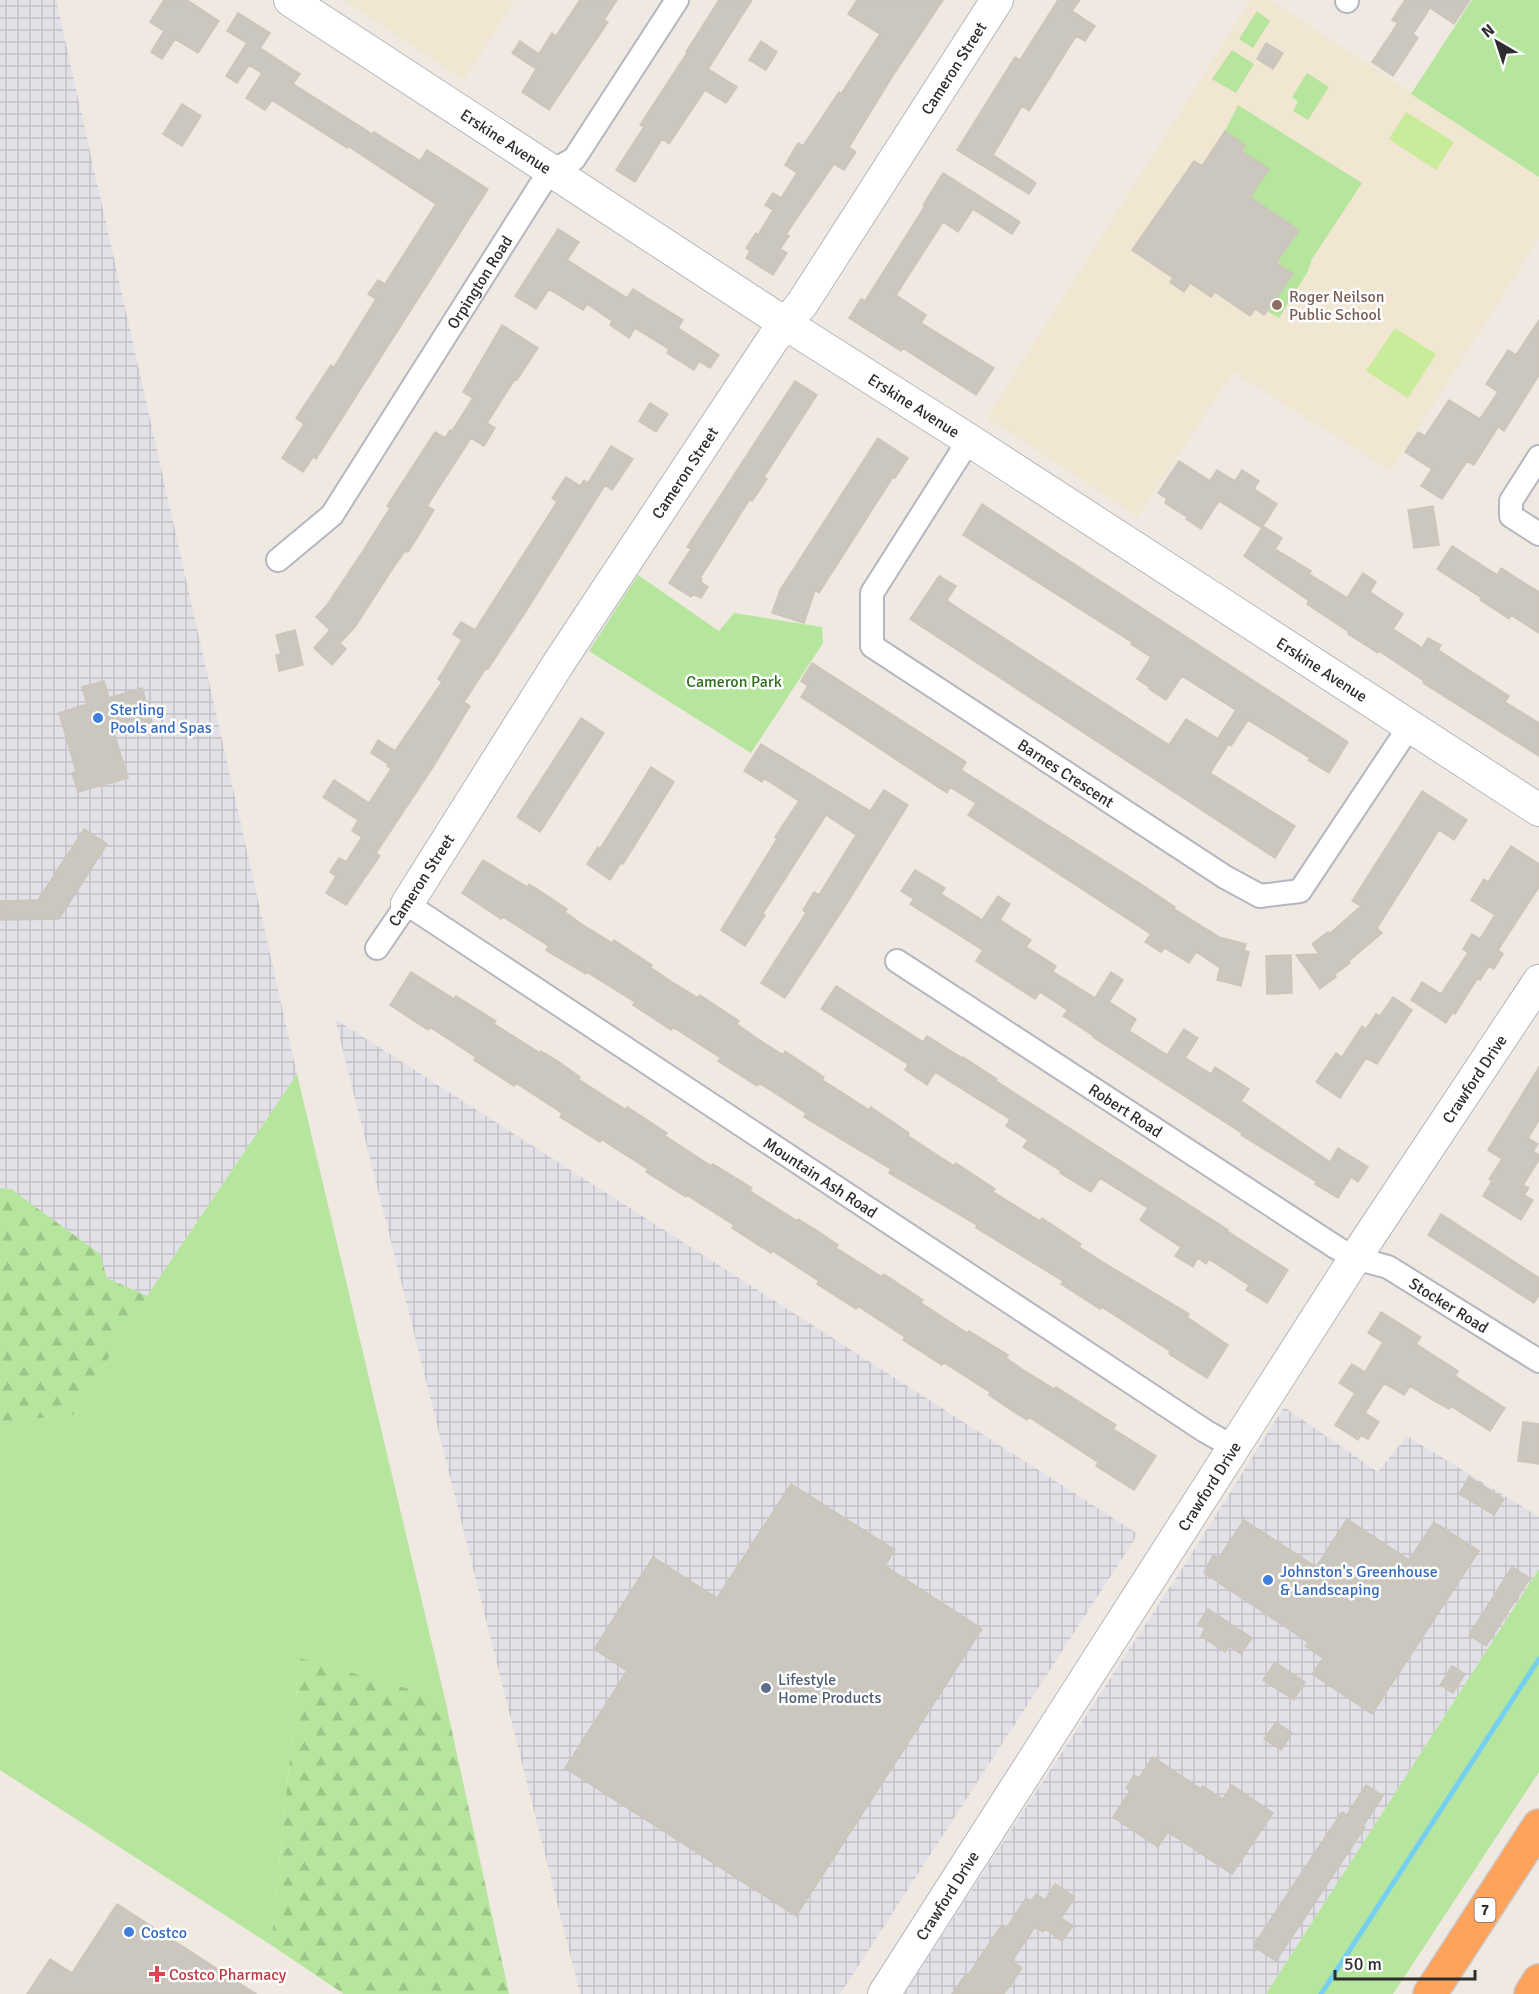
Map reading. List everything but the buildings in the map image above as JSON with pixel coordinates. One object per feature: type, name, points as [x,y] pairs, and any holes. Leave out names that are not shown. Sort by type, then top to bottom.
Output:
[{"type":"highway","name":"7","points":[[1430,1994],[1539,1826]]},
{"type":"highway","points":[[1531,1994],[1539,1981]]},
{"type":"street","name":"Erskine Avenue","points":[[290,0],[786,324],[1539,810]]},
{"type":"street","name":"Orpington Road","points":[[278,560],[332,515],[540,186],[552,171],[574,159],[677,0]]},
{"type":"street","name":"Cameron Street","points":[[377,948],[558,664],[773,339],[802,304],[997,0]]},
{"type":"street","name":"Barnes Crescent","points":[[969,440],[872,592],[872,646],[1162,838],[1225,878],[1260,896],[1300,891],[1409,727]]},
{"type":"street","points":[[1539,457],[1511,501],[1511,516],[1539,534]]},
{"type":"street","name":"Mountain Ash Road","points":[[407,904],[1205,1431],[1235,1448]]},
{"type":"street","name":"Robert Road","points":[[897,962],[1355,1258]]},
{"type":"street","name":"Crawford Drive","points":[[884,1994],[1355,1258],[1539,981]]},
{"type":"street","name":"Stocker Road","points":[[1355,1258],[1388,1267],[1539,1361]]},
{"type":"shaded area","points":[[0,0],[56,0],[297,1074],[147,1296],[107,1278],[11,1189],[0,1188]]},
{"type":"shaded area","points":[[343,0],[515,0],[464,80]]},
{"type":"shaded area","name":"Roger Neilson Public School","points":[[1251,0],[1271,0],[1539,177],[1539,238],[1391,471],[1233,372],[1138,517],[987,418]]},
{"type":"shaded area","points":[[335,1019],[1138,1534],[840,1994],[580,1994]]},
{"type":"shaded area","points":[[1284,1407],[1378,1472],[1407,1436],[1539,1517],[1539,1569],[1266,1994],[904,1994],[1185,1564]]},
{"type":"green space","points":[[1472,0],[1539,0],[1539,177],[1411,94]]},
{"type":"green space","points":[[1257,11],[1270,21],[1253,48],[1239,39]]},
{"type":"green space","points":[[1232,50],[1254,64],[1236,93],[1212,79]]},
{"type":"green space","points":[[1307,73],[1329,87],[1308,120],[1293,111],[1298,102],[1292,97]]},
{"type":"green space","points":[[1238,105],[1362,183],[1312,259],[1307,273],[1279,318],[1267,311],[1292,274],[1276,263],[1299,230],[1250,197],[1269,169],[1241,151],[1245,145],[1225,131]]},
{"type":"green space","points":[[1406,112],[1454,142],[1436,170],[1389,139]]},
{"type":"green space","points":[[1395,328],[1436,354],[1408,398],[1366,371]]},
{"type":"green space","name":"Cameron Park","points":[[638,575],[719,631],[734,613],[822,627],[823,643],[751,753],[589,651]]},
{"type":"green space","points":[[297,1074],[445,1699],[300,1658],[271,1945],[0,1770],[0,1422],[73,1415],[147,1296]]},
{"type":"green space","points":[[0,1188],[11,1189],[100,1254],[107,1278],[147,1296],[73,1415],[0,1422]]},
{"type":"green space","points":[[1539,1569],[1539,1772],[1393,1994],[1266,1994]]},
{"type":"green space","points":[[300,1658],[445,1699],[509,1994],[344,1994],[271,1945]]},
{"type":"waterway","points":[[1321,1994],[1539,1659]]},
{"type":"place","name":"Roger Neilson Public School","points":[[1277,305]]},
{"type":"place","name":"Sterling Pools and Spas","points":[[98,718]]},
{"type":"place","name":"Johnston's Greenhouse & Landscaping","points":[[1268,1580]]},
{"type":"place","name":"Lifestyle Home Products","points":[[766,1688]]},
{"type":"place","name":"Costco","points":[[129,1932]]},
{"type":"place","name":"Costco Pharmacy","points":[[157,1974]]}]
